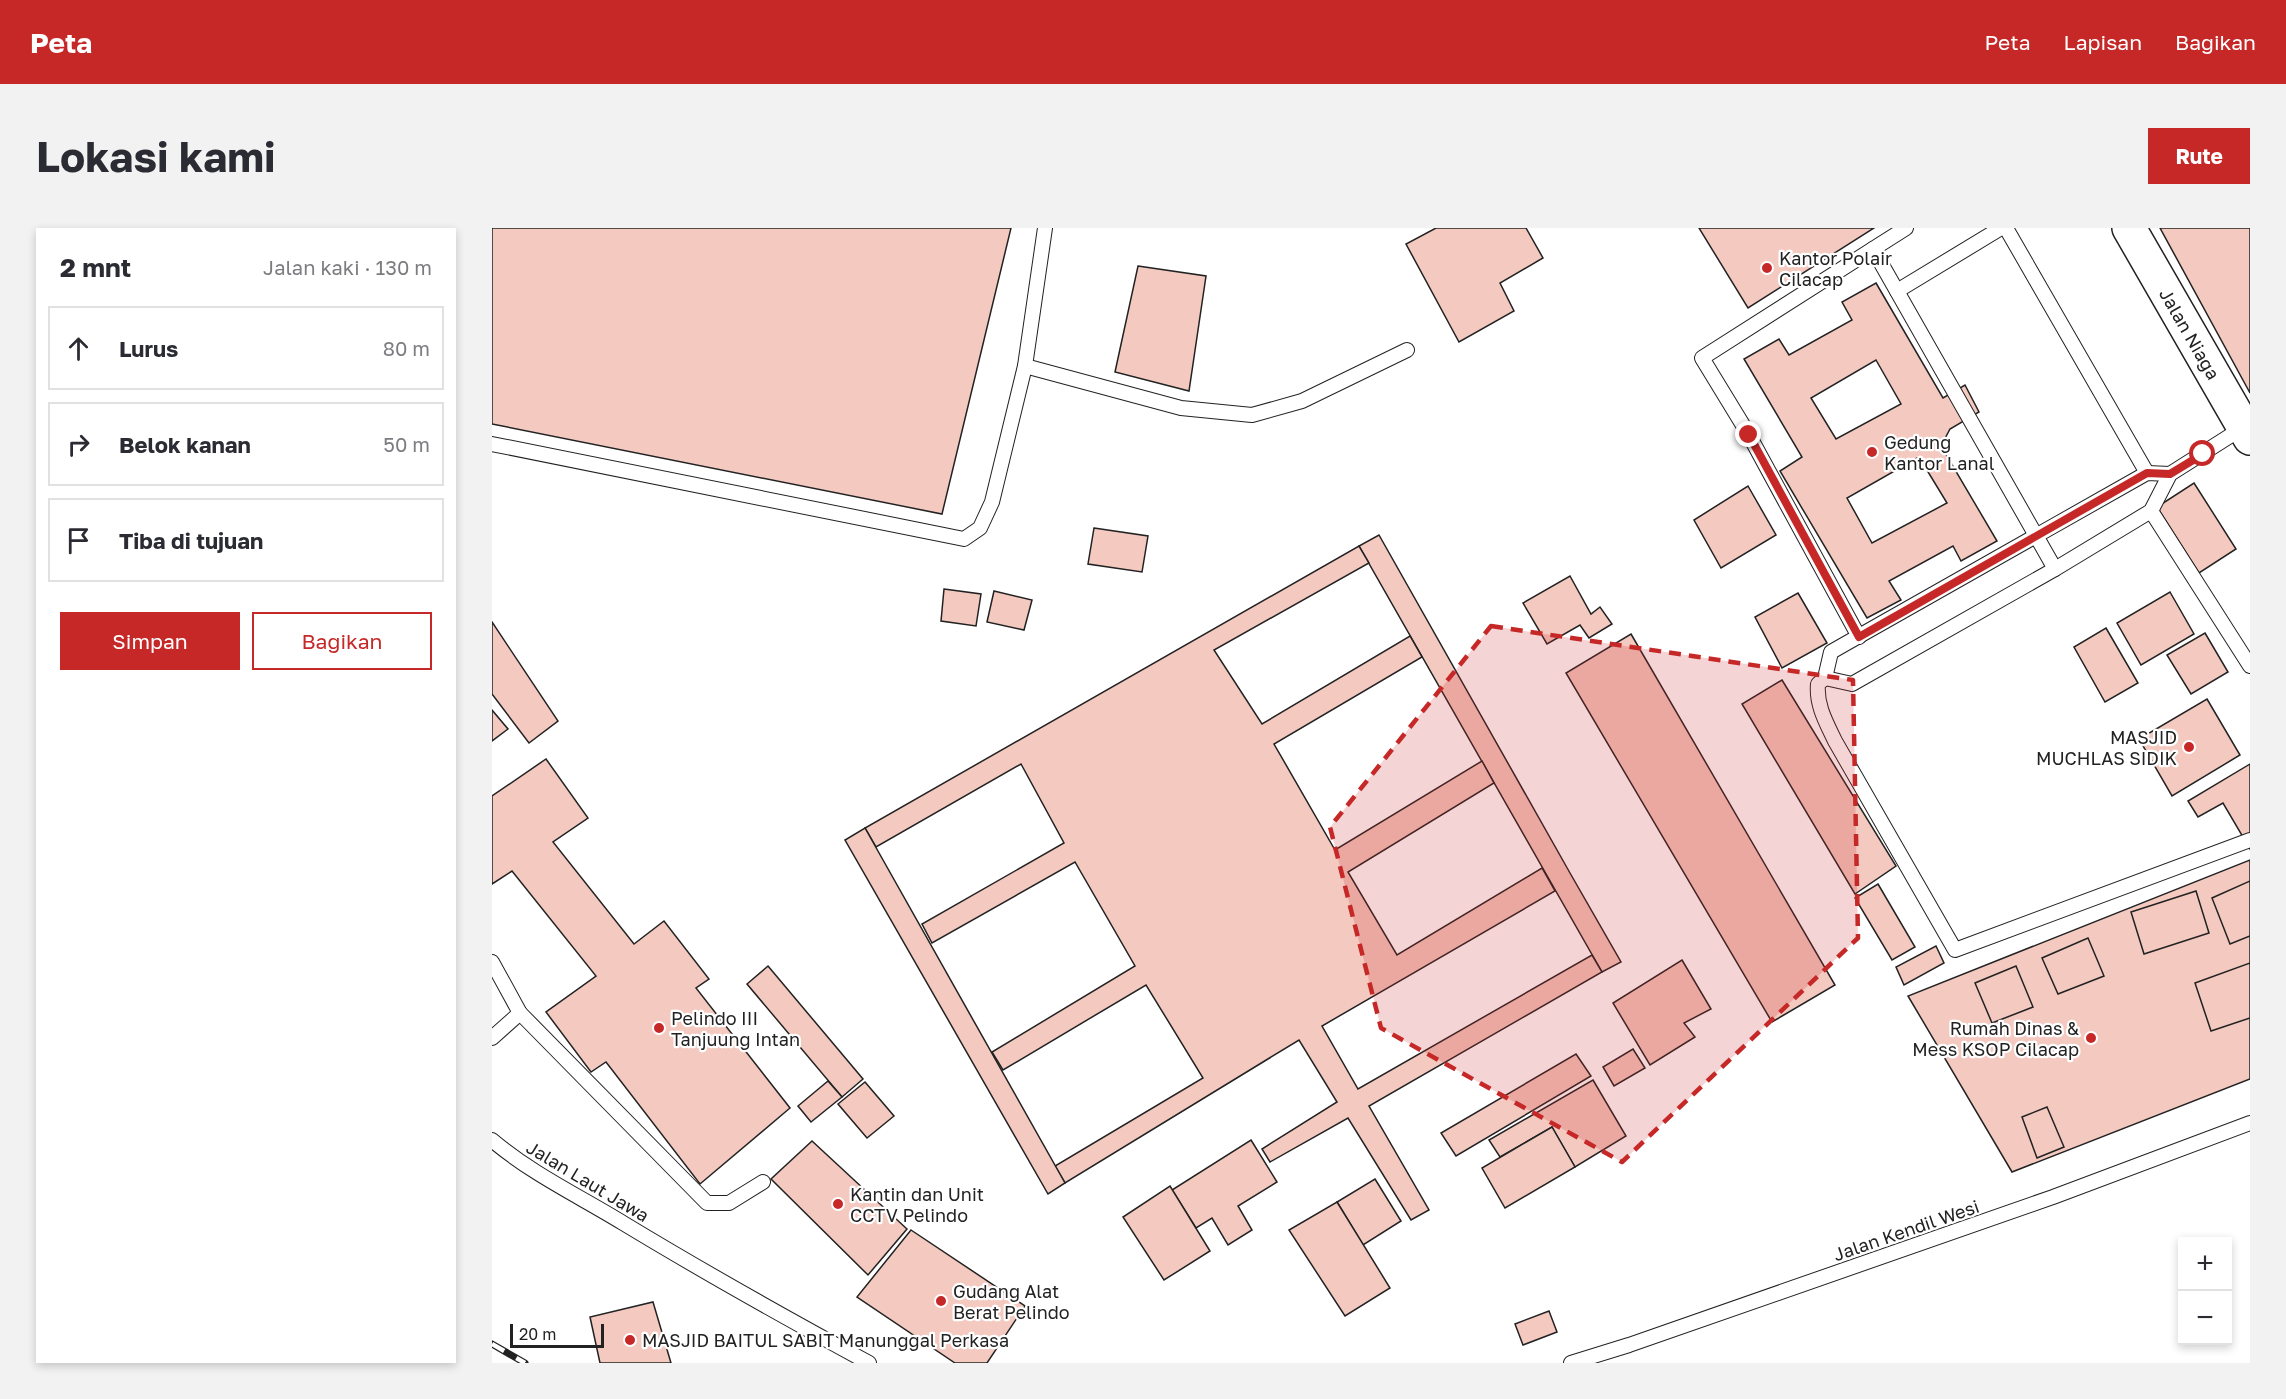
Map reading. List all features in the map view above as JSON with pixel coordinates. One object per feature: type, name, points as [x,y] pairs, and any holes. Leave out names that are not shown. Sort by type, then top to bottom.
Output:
[{"type":"main road","name":"Jalan Niaga","points":[[2129,228],[2247,432]]},
{"type":"lane","points":[[492,444],[964,538],[980,528],[992,502],[1025,366],[1045,228]]},
{"type":"lane","points":[[1859,637],[1749,435],[1702,358],[1906,228]]},
{"type":"lane","points":[[1898,291],[2001,228]]},
{"type":"lane","points":[[2006,228],[2147,473]]},
{"type":"lane","points":[[1873,249],[2055,569]]},
{"type":"lane","points":[[1025,366],[1181,408],[1252,415],[1302,400],[1407,350]]},
{"type":"lane","points":[[2247,432],[2170,474],[2147,473],[1832,652],[1825,678],[1818,684],[1817,694],[1820,710],[1835,741],[1955,950],[2250,840]]},
{"type":"lane","points":[[1825,678],[1852,684],[2055,569],[2151,511],[2170,474]]},
{"type":"lane","points":[[2151,511],[2250,666]]},
{"type":"lane","points":[[492,962],[520,1013],[707,1203],[729,1203],[763,1182]]},
{"type":"lane","points":[[492,1038],[520,1013]]},
{"type":"lane","name":"Jalan Kendil Wesi","points":[[1571,1363],[1629,1345],[2043,1201],[2250,1123]]},
{"type":"lane","name":"Jalan Laut Jawa","points":[[492,1140],[509,1154],[557,1185],[764,1307],[869,1363]]},
{"type":"highlighted area","points":[[1491,626],[1853,680],[1858,938],[1622,1162],[1381,1028],[1330,827]]},
{"type":"building","points":[[492,228],[1011,228],[942,514],[492,424]]},
{"type":"building","points":[[1436,228],[1526,228],[1543,258],[1500,283],[1514,311],[1459,342],[1406,244]]},
{"type":"building","name":"Kantor Polair Cilacap","points":[[1699,228],[1874,228],[1748,308]]},
{"type":"building","points":[[2160,228],[2250,228],[2250,393]]},
{"type":"building","points":[[1138,266],[1206,276],[1189,391],[1115,372]]},
{"type":"building","name":"Gedung Kantor Lanal","points":[[1876,283],[1943,398],[1965,385],[1979,412],[1950,429],[1941,446],[1997,541],[1961,561],[1953,546],[1889,581],[1901,600],[1867,618],[1780,471],[1802,457],[1744,359],[1779,339],[1789,355],[1852,320],[1842,302]],"holes":[[[1876,360],[1901,404],[1836,439],[1811,398]],[[1919,457],[1947,503],[1872,543],[1847,498]]]},
{"type":"building","points":[[2194,483],[2236,549],[2199,573],[2157,507]]},
{"type":"building","points":[[1748,486],[1776,535],[1721,568],[1694,520]]},
{"type":"building","points":[[1094,528],[1148,536],[1142,572],[1088,564]]},
{"type":"building","points":[[1379,535],[1621,962],[1602,972],[1359,546]]},
{"type":"building","points":[[1359,546],[1369,563],[1214,650],[1262,724],[1410,636],[1422,657],[1274,744],[1335,850],[1482,761],[1494,783],[1348,872],[1397,955],[1542,868],[1555,891],[1322,1026],[1358,1089],[1592,955],[1602,972],[1369,1106],[1429,1210],[1411,1220],[1348,1118],[1270,1162],[1262,1149],[1337,1102],[1299,1040],[1065,1183],[1055,1166],[1203,1078],[1146,985],[1003,1070],[992,1052],[1135,966],[1075,862],[932,943],[922,924],[1064,843],[1021,764],[876,847],[865,828]]},
{"type":"building","points":[[1570,576],[1591,614],[1600,607],[1612,624],[1589,638],[1580,625],[1547,644],[1523,603]]},
{"type":"building","points":[[944,589],[981,594],[976,626],[941,621]]},
{"type":"building","points":[[994,591],[1032,600],[1024,630],[987,622]]},
{"type":"building","points":[[2170,592],[2194,634],[2141,665],[2117,623]]},
{"type":"building","points":[[1798,593],[1827,643],[1782,668],[1755,617]]},
{"type":"building","points":[[492,622],[558,721],[529,743],[492,694]]},
{"type":"building","points":[[2106,628],[2138,683],[2105,702],[2074,647]]},
{"type":"building","points":[[2205,633],[2228,672],[2191,694],[2167,655]]},
{"type":"building","points":[[1631,634],[1835,985],[1772,1022],[1566,673]]},
{"type":"building","points":[[1782,680],[1896,866],[1855,894],[1742,704]]},
{"type":"building","name":"MASJID MUCHLAS SIDIK","points":[[2207,699],[2240,755],[2172,796],[2139,739]]},
{"type":"building","points":[[492,710],[508,729],[492,741]]},
{"type":"building","points":[[546,759],[588,818],[553,842],[634,944],[664,921],[709,979],[696,988],[790,1108],[700,1184],[606,1062],[591,1072],[546,1012],[596,976],[512,871],[492,884],[492,796]]},
{"type":"building","points":[[2250,764],[2250,849],[2223,803],[2198,817],[2188,801]]},
{"type":"building","points":[[865,828],[1065,1183],[1048,1194],[845,840]]},
{"type":"building","name":"Rumah Dinas & Mess KSOP Cilacap","points":[[2250,860],[2250,1079],[2012,1172],[1908,996]]},
{"type":"building","points":[[2250,881],[2250,936],[2230,944],[2212,898]]},
{"type":"building","points":[[1878,884],[1915,947],[1892,960],[1855,898]]},
{"type":"building","points":[[2196,891],[2209,933],[2144,954],[2131,912]]},
{"type":"building","points":[[2088,938],[2104,976],[2058,994],[2042,958]]},
{"type":"building","points":[[1936,946],[1944,963],[1904,985],[1896,967]]},
{"type":"building","points":[[1682,960],[1711,1009],[1684,1023],[1695,1037],[1650,1065],[1613,1003]]},
{"type":"building","points":[[2250,963],[2250,1018],[2211,1031],[2195,983]]},
{"type":"building","points":[[768,966],[863,1079],[842,1097],[747,984]]},
{"type":"building","points":[[2016,966],[2033,1007],[1992,1023],[1975,983]]},
{"type":"building","points":[[1633,1049],[1645,1068],[1614,1086],[1603,1067]]},
{"type":"building","points":[[1576,1054],[1591,1076],[1456,1156],[1441,1133]]},
{"type":"building","points":[[1593,1080],[1626,1136],[1575,1167],[1552,1127],[1500,1157],[1489,1140]]},
{"type":"building","points":[[828,1081],[842,1097],[811,1122],[798,1106]]},
{"type":"building","points":[[865,1082],[894,1116],[867,1138],[838,1104]]},
{"type":"building","points":[[2047,1107],[2064,1147],[2037,1158],[2022,1117]]},
{"type":"building","points":[[1552,1127],[1575,1167],[1505,1208],[1482,1168]]},
{"type":"building","points":[[1251,1140],[1277,1182],[1238,1206],[1252,1230],[1228,1245],[1212,1218],[1196,1228],[1172,1190]]},
{"type":"building","name":"Kantin dan Unit CCTV Pelindo","points":[[812,1141],[907,1229],[868,1275],[771,1179]]},
{"type":"building","points":[[1375,1179],[1401,1221],[1363,1245],[1337,1202]]},
{"type":"building","points":[[1170,1186],[1210,1251],[1164,1280],[1123,1217]]},
{"type":"building","points":[[1337,1202],[1390,1288],[1345,1316],[1289,1230]]},
{"type":"building","name":"Gudang Alat Berat Pelindo","points":[[911,1230],[1025,1306],[987,1363],[955,1363],[857,1297]]},
{"type":"building","name":"MASJID BAITUL SABIT Manunggal Perkasa","points":[[653,1302],[671,1363],[600,1363],[590,1317]]},
{"type":"building","points":[[1549,1311],[1557,1332],[1523,1345],[1515,1324]]},
{"type":"railway","points":[[492,1344],[525,1363]]},
{"type":"place","name":"Kantor Polair Cilacap","points":[[1767,268]]},
{"type":"place","name":"Gedung Kantor Lanal","points":[[1872,452]]},
{"type":"place","name":"MASJID MUCHLAS SIDIK","points":[[2189,747]]},
{"type":"place","name":"Pelindo III Tanjuung Intan","points":[[659,1028]]},
{"type":"place","name":"Rumah Dinas & Mess KSOP Cilacap","points":[[2091,1038]]},
{"type":"place","name":"Kantin dan Unit CCTV Pelindo","points":[[838,1204]]},
{"type":"place","name":"Gudang Alat Berat Pelindo","points":[[941,1301]]},
{"type":"place","name":"MASJID BAITUL SABIT Manunggal Perkasa","points":[[630,1340]]},
{"type":"route","points":[[1749,435],[1859,637],[2147,473],[2170,474],[2203,454]]}]
